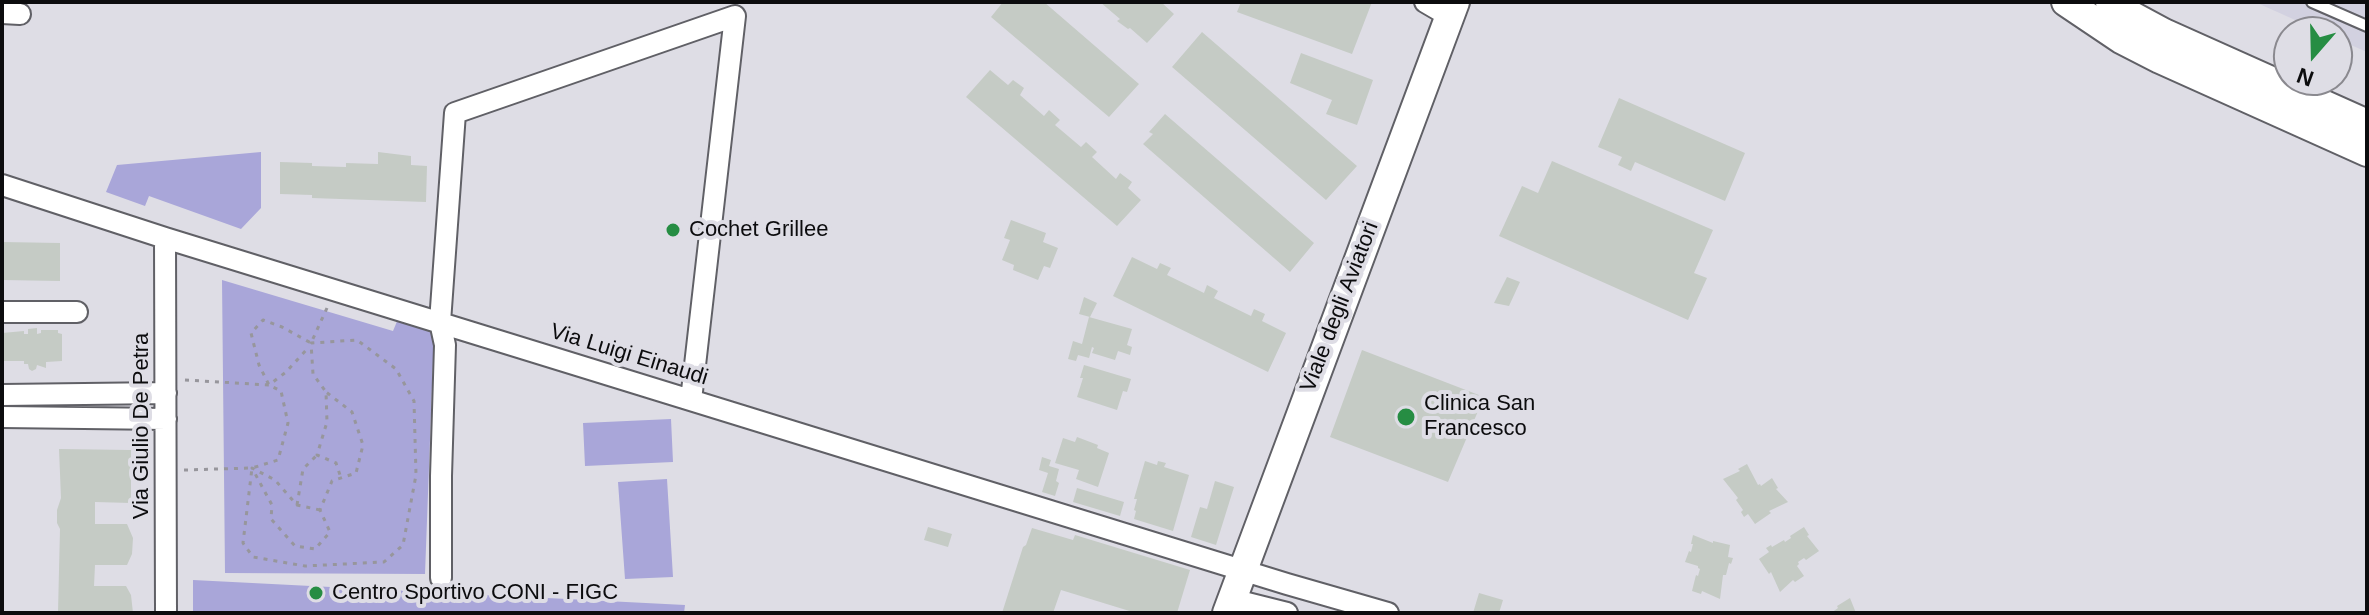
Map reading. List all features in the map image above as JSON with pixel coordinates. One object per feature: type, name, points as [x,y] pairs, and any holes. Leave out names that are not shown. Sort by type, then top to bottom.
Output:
[{"type":"main road","points":[[2066,2],[2121,39],[2160,59],[2367,152]]},
{"type":"main road","points":[[2110,2],[2164,33],[2367,124]]},
{"type":"main road","name":"Viale degli Aviatori","points":[[1229,606],[1452,9]]},
{"type":"street","points":[[1425,2],[1452,9]]},
{"type":"street","points":[[441,578],[445,345],[440,322],[455,113],[735,16],[691,400]]},
{"type":"street","name":"Via Luigi Einaudi","points":[[2,185],[165,238],[1388,613]]},
{"type":"street","name":"Via Giulio De Petra","points":[[165,238],[166,613]]},
{"type":"street","points":[[2,312],[77,312]]},
{"type":"street","points":[[2,395],[166,386]]},
{"type":"street","points":[[2,417],[166,419]]},
{"type":"street","points":[[1229,606],[1287,613]]},
{"type":"lane","points":[[2312,2],[2367,26]]},
{"type":"path","points":[[269,385],[307,350],[334,290]]},
{"type":"path","points":[[252,468],[243,543],[253,557],[305,566],[384,562],[403,545],[416,475],[414,401],[396,369],[357,340],[311,343],[263,320],[251,333],[259,365],[269,385]]},
{"type":"path","points":[[252,468],[272,505],[271,519],[295,546],[315,549],[330,532],[320,510],[332,481],[356,473],[363,445],[352,412],[326,392],[313,374],[311,343]]},
{"type":"path","points":[[166,386],[269,385],[281,391],[288,423],[278,460],[252,468],[166,471]]},
{"type":"path","points":[[297,505],[303,469],[317,455],[327,422],[326,392]]},
{"type":"path","points":[[317,455],[336,463],[341,478]]},
{"type":"path","points":[[252,468],[275,480],[297,505],[320,510]]},
{"type":"shaded area","points":[[2255,2],[2367,2],[2367,52],[2353,46],[2353,16],[2286,16]]},
{"type":"shaded area","points":[[261,152],[261,208],[241,229],[149,196],[145,206],[106,192],[117,165]]},
{"type":"shaded area","points":[[222,280],[393,331],[398,319],[434,332],[425,574],[225,573]]},
{"type":"shaded area","points":[[671,419],[673,462],[585,466],[583,423]]},
{"type":"shaded area","points":[[667,479],[673,577],[625,579],[618,482]]},
{"type":"shaded area","name":"Centro Sportivo CONI - FIGC","points":[[193,580],[685,605],[684,613],[193,613]]},
{"type":"building","points":[[1003,2],[1044,2],[1139,84],[1109,117],[991,17]]},
{"type":"building","points":[[1100,2],[1161,2],[1174,14],[1147,43],[1117,21],[1120,19]]},
{"type":"building","points":[[1241,2],[1372,2],[1352,54],[1237,12]]},
{"type":"building","points":[[1202,32],[1357,166],[1326,200],[1172,67]]},
{"type":"building","points":[[1301,53],[1373,80],[1357,125],[1326,114],[1332,100],[1290,83]]},
{"type":"building","points":[[990,70],[1008,85],[1013,80],[1024,88],[1020,95],[1044,116],[1049,110],[1060,120],[1055,125],[1081,147],[1086,142],[1097,152],[1092,157],[1116,179],[1120,173],[1132,182],[1128,188],[1141,200],[1117,226],[966,97]]},
{"type":"building","points":[[1619,98],[1745,153],[1725,201],[1635,162],[1631,171],[1618,165],[1622,157],[1598,147]]},
{"type":"building","points":[[1165,114],[1314,243],[1290,272],[1143,144]]},
{"type":"building","points":[[378,152],[411,156],[411,165],[427,166],[426,202],[280,194],[280,162],[346,167],[346,163],[378,164]]},
{"type":"building","points":[[1552,161],[1713,230],[1694,273],[1707,278],[1688,320],[1499,236],[1522,186],[1538,193]]},
{"type":"building","points":[[1011,220],[1046,233],[1043,242],[1058,248],[1050,268],[1044,266],[1038,280],[1013,270],[1014,265],[1002,260],[1010,240],[1004,238]]},
{"type":"building","points":[[2,242],[60,243],[60,281],[2,280]]},
{"type":"building","points":[[1132,257],[1157,269],[1160,263],[1171,268],[1167,275],[1204,293],[1207,285],[1218,291],[1214,298],[1251,316],[1254,309],[1265,314],[1262,321],[1286,333],[1268,372],[1113,296]]},
{"type":"building","points":[[1507,277],[1520,282],[1509,306],[1494,303]]},
{"type":"building","points":[[1084,297],[1097,303],[1090,317],[1079,314]]},
{"type":"building","points":[[1089,317],[1132,329],[1127,345],[1132,347],[1130,355],[1118,351],[1115,360],[1092,353],[1092,347],[1089,358],[1078,355],[1076,361],[1068,359],[1073,341],[1082,344]]},
{"type":"building","points":[[37,328],[37,334],[41,330],[58,330],[62,334],[62,361],[46,362],[46,368],[37,365],[32,371],[24,361],[2,361],[2,333],[24,331],[28,334],[28,329]]},
{"type":"building","name":"Clinica San Francesco","points":[[1362,350],[1484,397],[1448,482],[1330,437]]},
{"type":"building","points":[[1084,365],[1131,379],[1117,410],[1077,397]]},
{"type":"building","points":[[1077,437],[1109,453],[1098,487],[1076,479],[1079,470],[1055,463],[1063,438],[1075,442]]},
{"type":"building","points":[[59,449],[131,450],[131,503],[95,502],[95,524],[127,524],[133,538],[132,554],[127,565],[95,565],[94,586],[126,586],[131,595],[133,613],[58,612]]},
{"type":"building","points":[[1042,457],[1051,460],[1049,466],[1059,469],[1055,496],[1042,492],[1048,473],[1039,470]]},
{"type":"building","points":[[1145,461],[1157,465],[1158,461],[1166,463],[1164,467],[1189,475],[1173,531],[1134,519],[1137,499],[1134,499]]},
{"type":"building","points":[[1747,464],[1758,485],[1772,478],[1776,489],[1788,502],[1769,511],[1771,513],[1755,524],[1748,514],[1744,517],[1736,500],[1738,498],[1723,479]]},
{"type":"building","points":[[1215,481],[1234,487],[1216,545],[1191,537],[1200,507],[1207,509]]},
{"type":"building","points":[[1077,488],[1124,502],[1120,516],[1073,502]]},
{"type":"building","points":[[928,527],[952,534],[948,547],[924,540]]},
{"type":"building","points":[[1804,527],[1819,551],[1798,562],[1797,566],[1804,576],[1795,582],[1793,580],[1780,592],[1771,572],[1769,574],[1759,559],[1769,552],[1766,548],[1785,542]]},
{"type":"building","points":[[1032,528],[1073,540],[1075,535],[1190,570],[1177,613],[1136,613],[1061,590],[1053,613],[1002,613]]},
{"type":"building","points":[[1693,535],[1713,543],[1730,545],[1728,557],[1733,558],[1726,575],[1723,575],[1720,599],[1702,591],[1701,594],[1692,591],[1700,569],[1685,562],[1691,552]]},
{"type":"building","points":[[1479,593],[1503,600],[1499,613],[1473,613]]},
{"type":"building","points":[[1850,598],[1856,613],[1831,613],[1837,606]]},
{"type":"place","name":"Cochet Grillee","points":[[673,230]]},
{"type":"place","name":"Clinica San Francesco","points":[[1406,417]]},
{"type":"place","name":"Centro Sportivo CONI - FIGC","points":[[316,593]]}]
